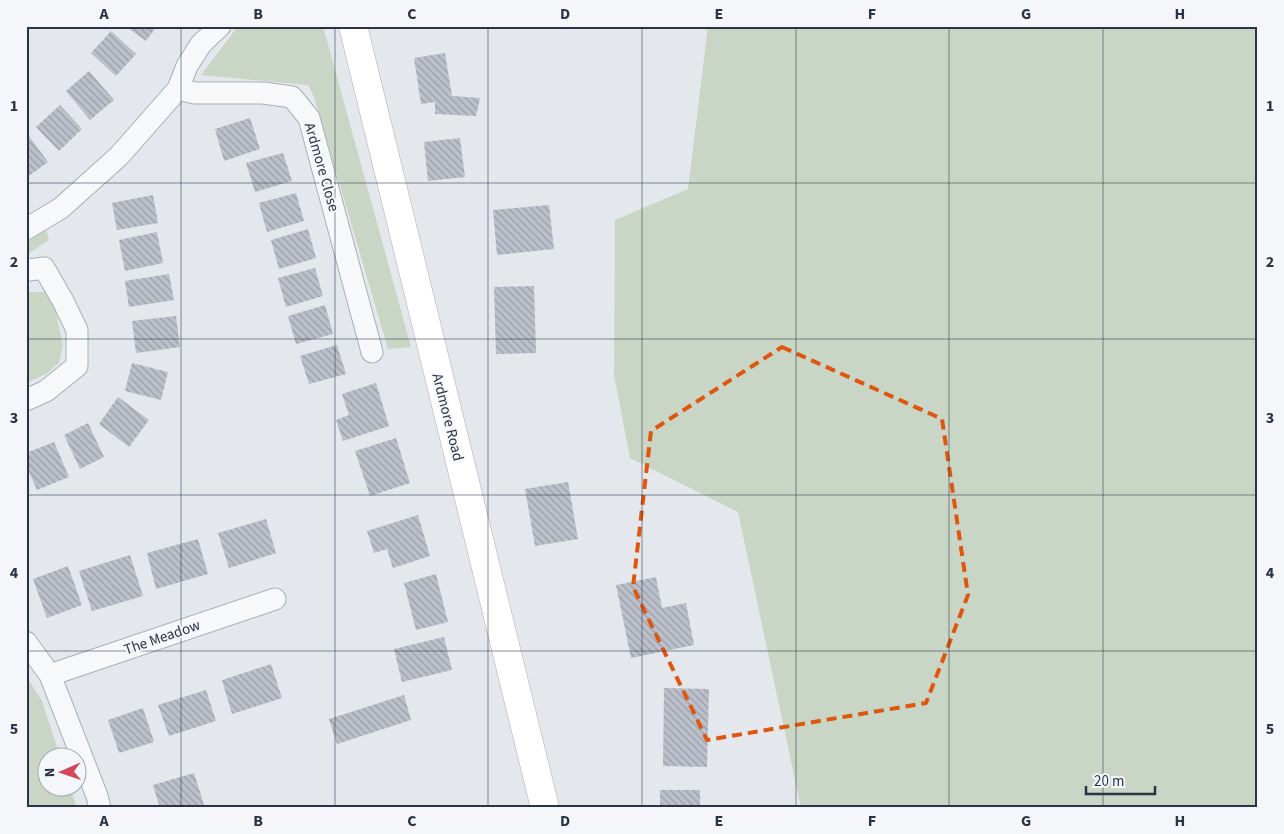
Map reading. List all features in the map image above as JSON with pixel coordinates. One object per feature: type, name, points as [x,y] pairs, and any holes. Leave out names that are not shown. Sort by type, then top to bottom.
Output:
[{"type":"street","points":[[26,229],[61,208],[119,156],[178,89],[187,66],[201,44],[220,26]]},
{"type":"street","name":"Ardmore Road","points":[[353,26],[545,808]]},
{"type":"street","name":"Ardmore Close","points":[[178,89],[195,93],[263,93],[292,97],[309,118],[372,352]]},
{"type":"street","points":[[26,400],[46,391],[77,366],[77,330],[63,301],[44,268],[29,270]]},
{"type":"street","name":"The Meadow","points":[[50,675],[275,599]]},
{"type":"street","points":[[26,642],[50,675],[100,808]]},
{"type":"highlighted area","points":[[782,347],[942,419],[968,595],[926,703],[707,740],[633,587],[651,431]]},
{"type":"green space","points":[[238,26],[323,26],[411,347],[388,349],[314,97],[308,85],[201,75]]},
{"type":"green space","points":[[708,26],[1258,26],[1258,808],[801,808],[738,512],[630,458],[614,375],[615,220],[688,189]]},
{"type":"green space","points":[[46,230],[49,240],[26,255],[26,242]]},
{"type":"green space","points":[[26,292],[45,292],[55,308],[63,346],[59,363],[46,374],[26,383]]},
{"type":"green space","points":[[26,676],[42,701],[57,746],[38,746],[38,796],[73,796],[77,808],[26,808]]},
{"type":"building","points":[[125,26],[157,26],[146,41]]},
{"type":"building","points":[[111,31],[136,54],[116,76],[91,53]]},
{"type":"building","points":[[445,53],[452,96],[480,98],[476,116],[435,114],[435,102],[421,104],[414,58]]},
{"type":"building","points":[[89,71],[114,100],[90,120],[66,91]]},
{"type":"building","points":[[60,105],[82,129],[59,151],[36,127]]},
{"type":"building","points":[[250,118],[260,149],[224,161],[215,129]]},
{"type":"building","points":[[26,132],[48,162],[26,178]]},
{"type":"building","points":[[460,138],[465,177],[428,181],[424,142]]},
{"type":"building","points":[[283,153],[292,181],[255,192],[246,163]]},
{"type":"building","points":[[296,193],[304,221],[267,232],[259,203]]},
{"type":"building","points":[[153,195],[158,223],[117,230],[112,203]]},
{"type":"building","points":[[549,205],[554,249],[497,255],[493,210]]},
{"type":"building","points":[[308,229],[316,258],[279,269],[271,240]]},
{"type":"building","points":[[157,232],[163,263],[125,271],[119,240]]},
{"type":"building","points":[[315,268],[323,296],[286,307],[278,278]]},
{"type":"building","points":[[169,274],[174,300],[129,307],[125,281]]},
{"type":"building","points":[[534,286],[536,353],[496,354],[494,287]]},
{"type":"building","points":[[325,305],[333,334],[296,344],[288,316]]},
{"type":"building","points":[[176,316],[180,347],[136,353],[132,321]]},
{"type":"building","points":[[337,345],[346,374],[309,384],[300,356]]},
{"type":"building","points":[[132,363],[168,372],[161,400],[125,391]]},
{"type":"building","points":[[376,383],[389,426],[343,441],[336,420],[349,415],[342,394]]},
{"type":"building","points":[[118,397],[149,420],[129,447],[99,424]]},
{"type":"building","points":[[88,423],[104,457],[80,469],[64,435]]},
{"type":"building","points":[[396,438],[410,483],[370,496],[355,451]]},
{"type":"building","points":[[54,442],[69,477],[37,490],[26,465],[26,453]]},
{"type":"building","points":[[568,482],[578,539],[535,546],[525,489]]},
{"type":"building","points":[[418,515],[430,556],[393,568],[387,549],[374,553],[367,531]]},
{"type":"building","points":[[266,519],[276,553],[229,568],[218,533]]},
{"type":"building","points":[[198,539],[208,574],[156,589],[147,553]]},
{"type":"building","points":[[130,555],[143,596],[92,611],[79,571]]},
{"type":"building","points":[[68,566],[82,605],[47,618],[33,579]]},
{"type":"building","points":[[436,574],[448,622],[416,630],[404,583]]},
{"type":"building","points":[[656,577],[662,608],[686,603],[694,645],[631,658],[616,585]]},
{"type":"building","points":[[444,637],[452,670],[402,682],[394,649]]},
{"type":"building","points":[[271,664],[282,698],[232,714],[222,680]]},
{"type":"building","points":[[664,688],[709,689],[707,767],[663,766]]},
{"type":"building","points":[[206,690],[216,721],[169,736],[158,705]]},
{"type":"building","points":[[404,695],[411,720],[337,744],[329,719]]},
{"type":"building","points":[[143,708],[154,742],[119,753],[108,720]]},
{"type":"building","points":[[194,773],[205,808],[160,808],[153,785]]},
{"type":"building","points":[[660,790],[700,790],[700,808],[660,808]]}]
